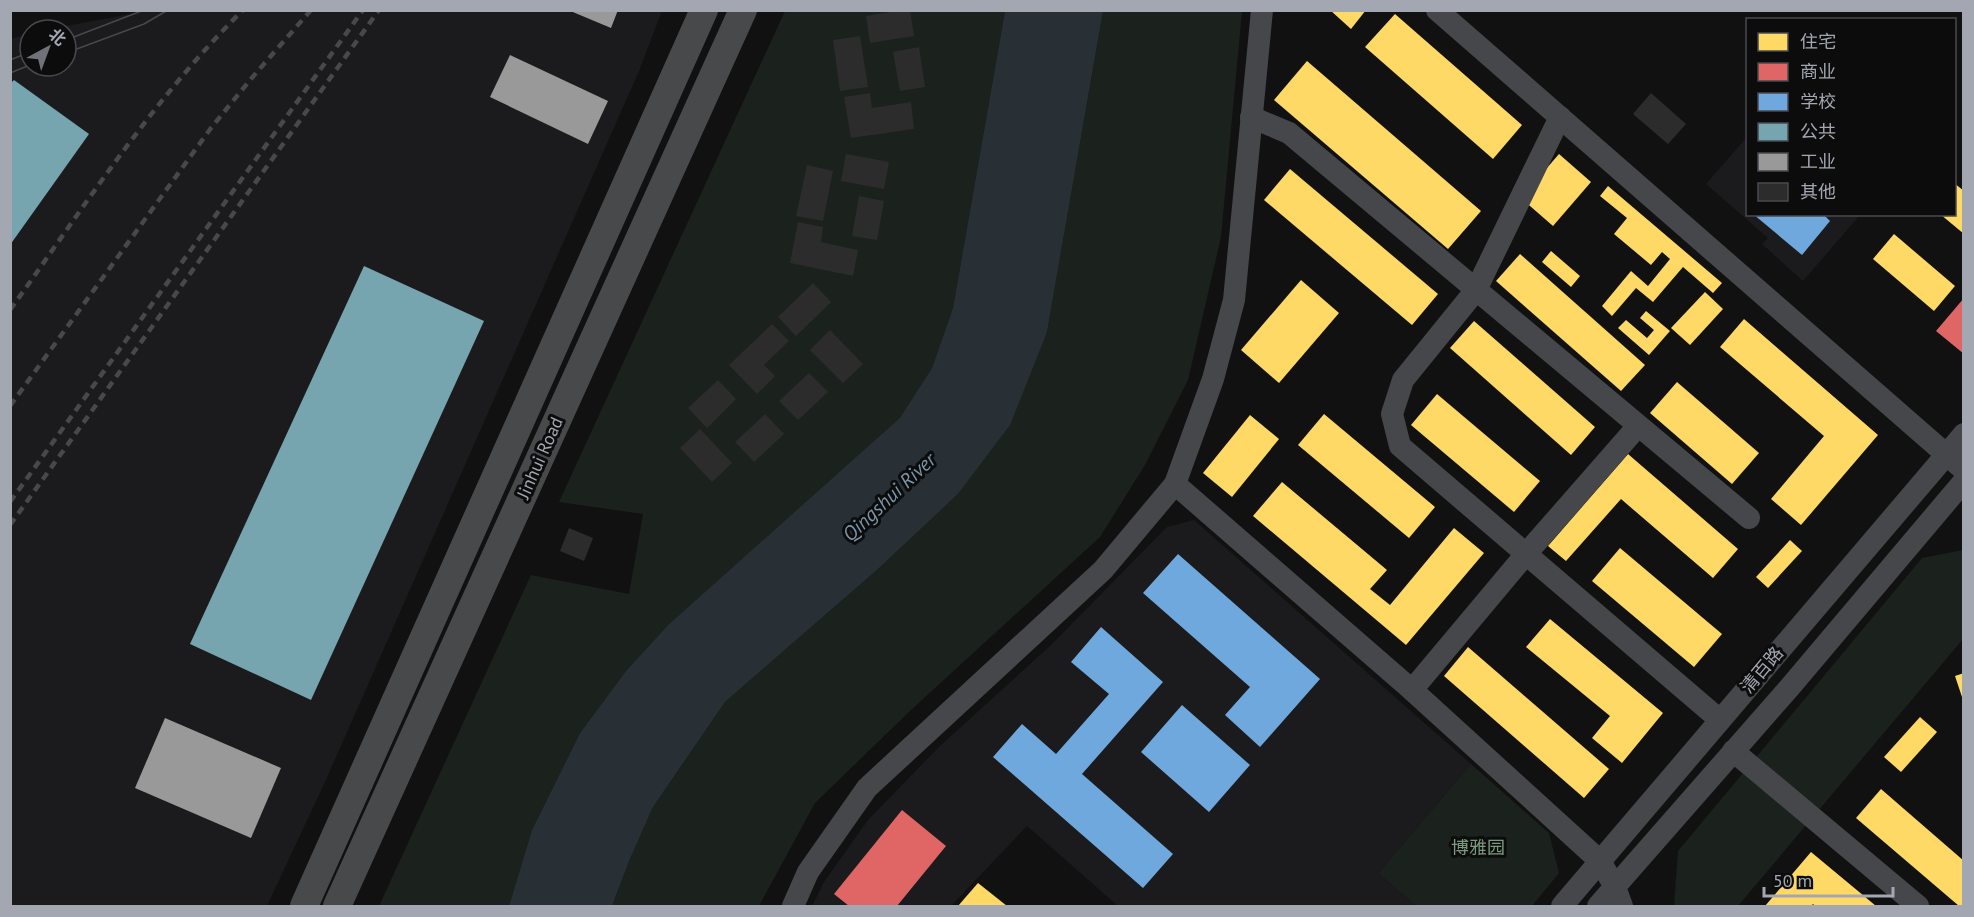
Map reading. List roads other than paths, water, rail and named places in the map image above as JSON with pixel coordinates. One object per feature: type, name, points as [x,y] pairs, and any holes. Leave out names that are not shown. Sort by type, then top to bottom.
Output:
[{"type":"main road","name":"Jinhui Road","points":[[304,906],[704,10]]},
{"type":"main road","name":"Jinhui Road","points":[[338,906],[743,10]]},
{"type":"street","points":[[793,906],[808,872],[867,788],[1102,570],[1175,484],[1213,379],[1234,300],[1262,10]]},
{"type":"street","points":[[1437,10],[1964,470]]},
{"type":"street","points":[[1251,117],[1289,133],[1749,518]]},
{"type":"street","points":[[1560,117],[1476,290],[1403,381],[1392,414],[1400,446],[1720,720]]},
{"type":"street","points":[[1412,690],[1526,554],[1638,426]]},
{"type":"street","name":"清百路","points":[[1562,906],[1964,434]]},
{"type":"street","name":"清百路","points":[[1598,906],[1619,896],[1733,751],[1964,481]]},
{"type":"street","points":[[1175,484],[1412,690],[1600,861],[1619,896]]},
{"type":"street","points":[[1733,751],[1918,906]]},
{"type":"water","name":"Qingshui River","points":[[1005,11],[1103,11],[1047,332],[1010,425],[957,495],[878,569],[725,702],[653,807],[612,906],[509,906],[532,830],[580,733],[626,671],[668,625],[900,418],[932,368],[953,308]]},
{"type":"tram line","points":[[78,35],[144,10]]},
{"type":"tram line","points":[[78,49],[144,24],[168,10]]},
{"type":"tram line","points":[[10,60],[18,57]]},
{"type":"tram line","points":[[10,73],[18,70]]},
{"type":"railway","points":[[10,310],[149,117],[210,44],[243,10]]},
{"type":"railway","points":[[10,406],[211,128],[311,10]]},
{"type":"railway","points":[[10,502],[363,10]]},
{"type":"railway","points":[[10,525],[379,10]]},
{"type":"park label","name":"博雅园","points":[[1478,848]]}]
